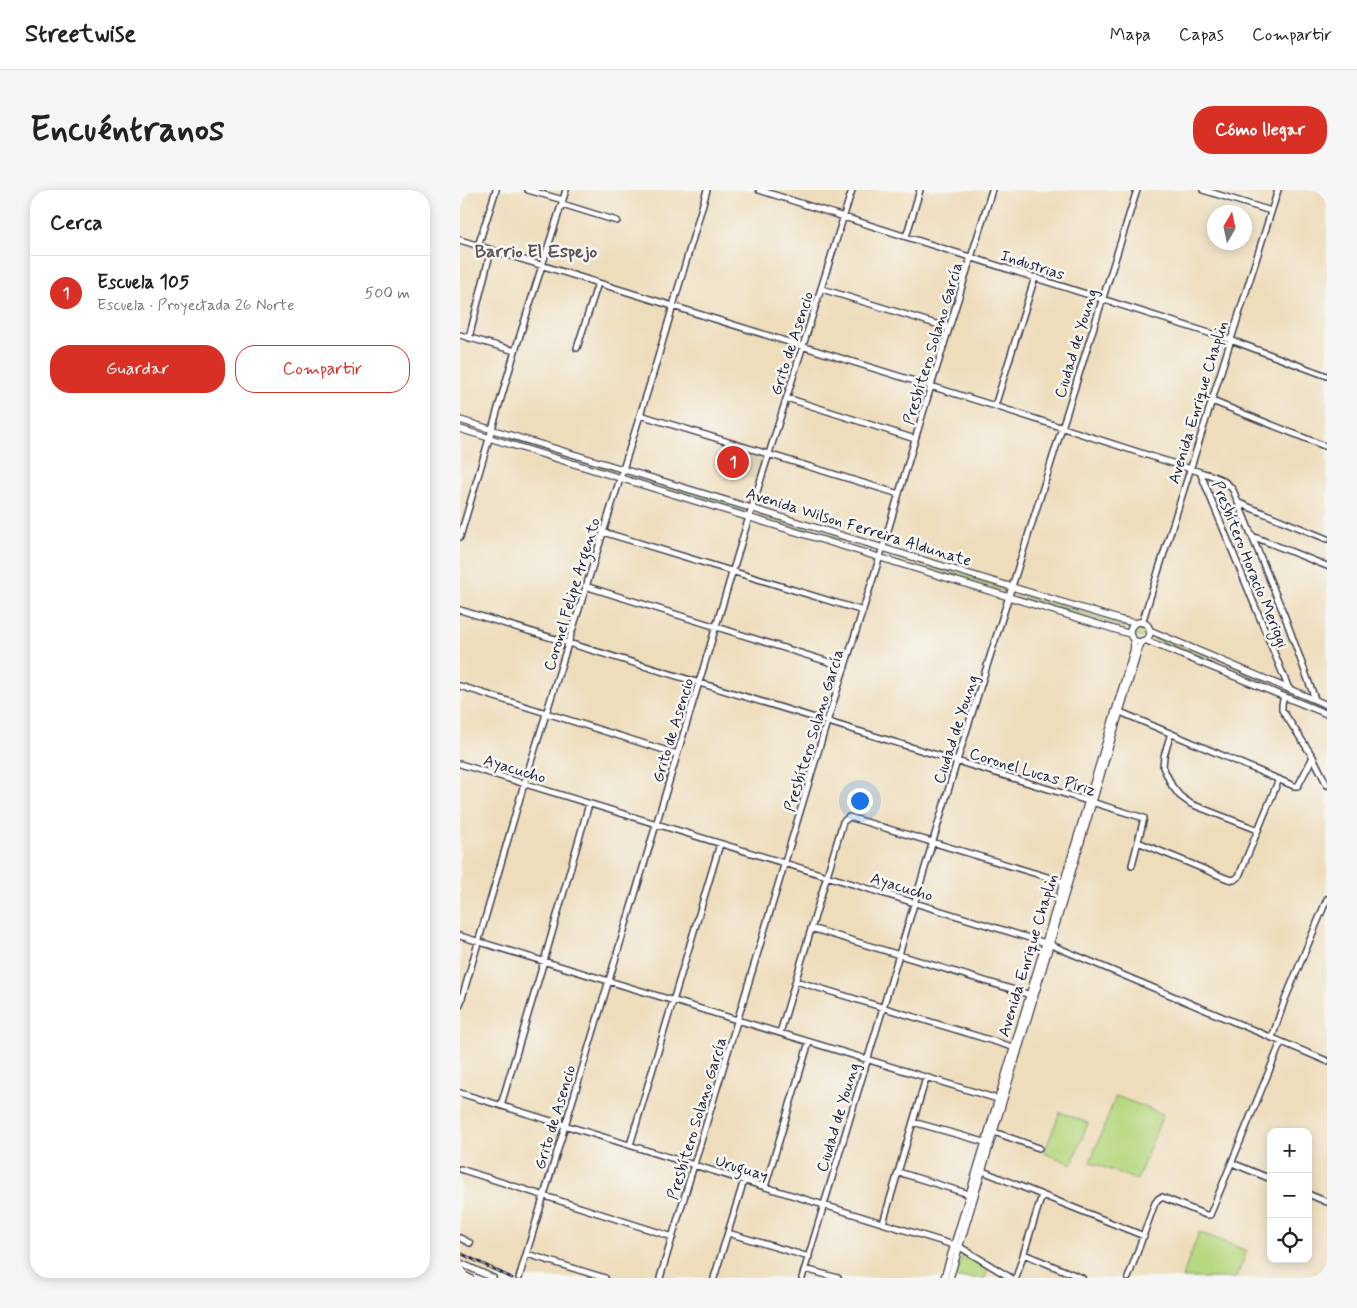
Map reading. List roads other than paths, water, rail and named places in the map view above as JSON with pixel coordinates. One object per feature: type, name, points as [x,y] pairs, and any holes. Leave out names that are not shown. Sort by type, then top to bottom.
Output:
[{"type":"street","points":[[478,246],[496,190]]},
{"type":"street","points":[[528,190],[617,221]]},
{"type":"street","points":[[460,536],[515,351],[566,190]]},
{"type":"street","name":"Coronel Felipe Argento","points":[[460,1006],[524,784],[640,415],[708,190]]},
{"type":"street","name":"Industrias","points":[[759,190],[1231,340],[1327,376]]},
{"type":"street","name":"Grito de Asencio","points":[[519,1278],[749,517],[852,190]]},
{"type":"street","points":[[906,237],[920,190]]},
{"type":"street","name":"Presbítero Solano García","points":[[660,1278],[786,864],[827,722],[883,548],[948,328],[992,190]]},
{"type":"street","name":"Ciudad de Young","points":[[802,1278],[957,761],[1137,190]]},
{"type":"street","points":[[1203,190],[1272,211]]},
{"type":"street","name":"Avenida Enrique Chaplin","points":[[1139,623],[1212,401],[1278,190]]},
{"type":"street","name":"Presbítero Horacio Meriggi","points":[[460,240],[1062,427],[1200,472],[1289,690]]},
{"type":"street","points":[[469,338],[492,250]]},
{"type":"street","points":[[995,406],[1036,277]]},
{"type":"street","points":[[577,348],[598,283]]},
{"type":"street","points":[[822,289],[948,328]]},
{"type":"street","points":[[460,335],[515,351]]},
{"type":"street","points":[[787,398],[915,439]]},
{"type":"street","points":[[1212,401],[1327,446]]},
{"type":"street","points":[[640,415],[898,494]]},
{"type":"street","name":"Avenida Wilson Ferreira Aldunate","points":[[460,420],[1121,620],[1139,623]]},
{"type":"street","name":"Avenida Wilson Ferreira Aldunate","points":[[460,429],[1010,596],[1132,636]]},
{"type":"street","points":[[1200,472],[1219,477],[1228,484],[1238,503],[1286,617],[1315,699]]},
{"type":"street","points":[[1238,503],[1327,538]]},
{"type":"street","points":[[603,532],[863,612]]},
{"type":"street","points":[[1252,536],[1327,566]]},
{"type":"street","points":[[585,586],[845,667]]},
{"type":"street","name":"Coronel Lucas Píriz","points":[[460,610],[1144,818],[1132,864]]},
{"type":"street","points":[[1327,705],[1149,630],[1147,626],[1139,623],[1131,627],[1132,636],[1137,641],[1144,640],[1327,714]]},
{"type":"street","points":[[1144,640],[1149,630]]},
{"type":"street","name":"Avenida Enrique Chaplin","points":[[1118,711],[1133,652],[1132,636]]},
{"type":"street","name":"Avenida Enrique Chaplin","points":[[950,1278],[957,1246],[1090,801],[1118,711],[1144,640]]},
{"type":"street","points":[[460,686],[677,754]]},
{"type":"street","points":[[1284,696],[1282,710],[1313,757],[1327,785]]},
{"type":"street","points":[[1118,711],[1294,786],[1298,786],[1313,757]]},
{"type":"street","points":[[1171,733],[1163,767],[1172,786],[1180,796],[1191,804],[1258,830]]},
{"type":"street","name":"Ayacucho","points":[[460,764],[1047,944],[1327,1061]]},
{"type":"street","points":[[1138,842],[1234,880],[1239,876],[1279,779]]},
{"type":"street","points":[[500,1105],[589,804]]},
{"type":"street","points":[[780,1033],[843,822],[849,817],[1066,882]]},
{"type":"street","points":[[630,1145],[720,844]]},
{"type":"street","points":[[1272,1038],[1287,994],[1327,899]]},
{"type":"street","points":[[812,928],[1032,995]]},
{"type":"street","points":[[460,936],[1001,1100]]},
{"type":"street","points":[[796,981],[1017,1048]]},
{"type":"street","points":[[765,1187],[809,1042]]},
{"type":"street","points":[[1128,1278],[1155,1203],[1159,1198],[1162,1197],[1206,1215],[1210,1214],[1282,1042]]},
{"type":"street","points":[[883,1224],[926,1078]]},
{"type":"street","name":"Uruguay","points":[[460,1093],[957,1246],[1011,1278]]},
{"type":"street","name":"Avenida Enrique Chaplin","points":[[988,1143],[994,1132],[1001,1100]]},
{"type":"street","points":[[914,1122],[988,1143]]},
{"type":"street","points":[[994,1132],[1039,1148]]},
{"type":"street","points":[[1232,1162],[1267,1177]]},
{"type":"street","points":[[460,1169],[672,1236]]},
{"type":"street","points":[[980,1170],[1144,1236]]},
{"type":"street","points":[[898,1172],[972,1195]]},
{"type":"street","points":[[714,1278],[744,1180]]},
{"type":"street","points":[[1016,1278],[1042,1195]]},
{"type":"street","points":[[1312,1196],[1327,1202]]},
{"type":"street","points":[[728,1233],[809,1257]]},
{"type":"street","points":[[460,1238],[470,1243]]},
{"type":"street","name":"Avenida Enrique Chaplin","points":[[944,1278],[957,1246]]},
{"type":"street","points":[[527,1254],[605,1278]]},
{"type":"street","points":[[1024,1254],[1082,1278]]},
{"type":"street","points":[[460,1263],[494,1278]]},
{"type":"street","points":[[465,1276],[468,1267]]},
{"type":"street","points":[[805,1269],[838,1278]]},
{"type":"railway","points":[[460,1253],[512,1278]]},
{"type":"place","name":"Escuela 105","points":[[733,462]]},
{"type":"district","name":"Barrio El Espejo","points":[[536,251]]}]
